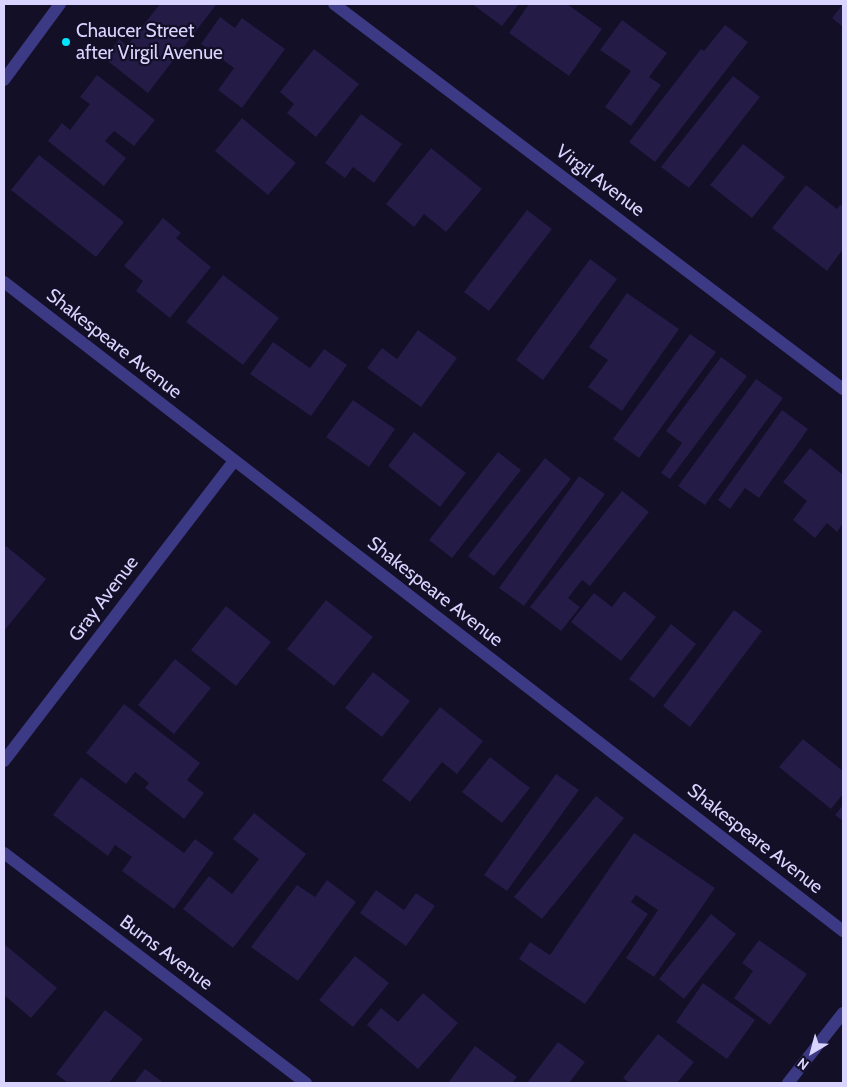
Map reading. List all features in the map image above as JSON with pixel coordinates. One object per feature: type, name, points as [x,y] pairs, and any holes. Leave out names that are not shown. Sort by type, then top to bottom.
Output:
[{"type":"street","points":[[4,80],[60,4]]},
{"type":"street","name":"Virgil Avenue","points":[[334,4],[843,389]]},
{"type":"street","name":"Shakespeare Avenue","points":[[4,282],[843,931]]},
{"type":"street","name":"Gray Avenue","points":[[4,761],[234,460]]},
{"type":"street","name":"Burns Avenue","points":[[4,853],[306,1083]]},
{"type":"street","points":[[788,1083],[843,1013]]},
{"type":"building","points":[[160,4],[216,5],[148,93],[104,58],[119,39],[127,46]]},
{"type":"building","points":[[472,4],[519,4],[502,26]]},
{"type":"building","points":[[529,4],[567,4],[602,29],[569,76],[509,33]]},
{"type":"building","points":[[843,4],[843,27],[832,18]]},
{"type":"building","points":[[220,17],[235,28],[242,18],[285,49],[242,108],[218,90],[234,68],[201,44]]},
{"type":"building","points":[[622,20],[667,53],[649,77],[661,85],[631,126],[605,107],[631,71],[600,50]]},
{"type":"building","points":[[725,25],[748,42],[655,162],[629,142],[701,49],[704,51]]},
{"type":"building","points":[[314,49],[359,84],[316,137],[287,113],[294,104],[280,92]]},
{"type":"building","points":[[97,75],[155,120],[134,146],[114,131],[105,141],[126,158],[104,186],[48,141],[62,123],[70,130],[90,104],[80,97]]},
{"type":"building","points":[[733,76],[760,97],[689,188],[661,167]]},
{"type":"building","points":[[361,114],[402,144],[374,183],[353,167],[345,178],[325,163]]},
{"type":"building","points":[[242,118],[296,163],[268,195],[215,151]]},
{"type":"building","points":[[743,144],[785,177],[752,218],[710,185]]},
{"type":"building","points":[[431,148],[482,189],[446,232],[424,214],[414,227],[386,204]]},
{"type":"building","points":[[39,155],[124,222],[96,257],[11,190]]},
{"type":"building","points":[[806,185],[837,209],[840,205],[843,207],[843,249],[827,271],[772,228]]},
{"type":"building","points":[[527,210],[552,229],[489,311],[464,292]]},
{"type":"building","points":[[163,218],[181,233],[176,238],[211,267],[170,318],[136,291],[143,281],[124,266]]},
{"type":"building","points":[[590,259],[617,279],[543,380],[516,360]]},
{"type":"building","points":[[223,275],[279,318],[243,365],[186,322]]},
{"type":"building","points":[[627,293],[679,329],[622,411],[588,387],[608,360],[589,347]]},
{"type":"building","points":[[418,330],[457,358],[421,407],[367,368],[382,348],[397,359]]},
{"type":"building","points":[[690,334],[716,352],[639,458],[613,439]]},
{"type":"building","points":[[273,342],[310,368],[324,349],[347,365],[311,416],[250,374]]},
{"type":"building","points":[[721,357],[747,376],[670,479],[661,473],[682,443],[666,431]]},
{"type":"building","points":[[756,379],[783,398],[705,505],[678,486]]},
{"type":"building","points":[[353,400],[395,429],[369,467],[326,437]]},
{"type":"building","points":[[782,410],[808,429],[759,498],[745,488],[730,509],[718,500]]},
{"type":"building","points":[[414,432],[466,473],[440,507],[388,466]]},
{"type":"building","points":[[810,448],[843,475],[843,523],[837,532],[827,523],[815,538],[793,520],[807,501],[783,482]]},
{"type":"building","points":[[498,452],[521,470],[452,558],[429,540]]},
{"type":"building","points":[[545,458],[571,479],[494,576],[468,556]]},
{"type":"building","points":[[579,476],[605,494],[524,606],[499,588]]},
{"type":"building","points":[[622,491],[649,512],[590,586],[582,580],[568,598],[580,607],[561,631],[530,607]]},
{"type":"building","points":[[6,546],[46,579],[4,631],[4,549]]},
{"type":"building","points":[[624,591],[656,617],[621,661],[571,622],[594,593],[612,607]]},
{"type":"building","points":[[326,600],[373,637],[334,686],[287,649]]},
{"type":"building","points":[[226,606],[271,642],[236,686],[191,650]]},
{"type":"building","points":[[734,610],[762,631],[690,727],[663,706]]},
{"type":"building","points":[[671,624],[696,644],[654,698],[629,679]]},
{"type":"building","points":[[175,659],[211,688],[174,734],[138,705]]},
{"type":"building","points":[[373,672],[410,701],[382,737],[345,708]]},
{"type":"building","points":[[124,704],[200,763],[187,780],[204,793],[184,819],[145,788],[149,783],[135,772],[126,784],[86,753]]},
{"type":"building","points":[[440,707],[483,741],[457,774],[442,762],[410,802],[382,780]]},
{"type":"building","points":[[803,739],[843,771],[843,794],[831,809],[779,767]]},
{"type":"building","points":[[490,757],[530,788],[502,823],[462,792]]},
{"type":"building","points":[[556,774],[579,790],[507,891],[484,875]]},
{"type":"building","points":[[81,777],[184,853],[195,839],[214,853],[174,909],[122,871],[132,857],[115,845],[108,856],[53,815]]},
{"type":"building","points":[[596,796],[624,818],[542,919],[514,897]]},
{"type":"building","points":[[843,805],[843,821],[835,815]]},
{"type":"building","points":[[254,813],[306,854],[233,948],[183,909],[209,876],[232,894],[259,859],[233,839]]},
{"type":"building","points":[[634,833],[715,888],[654,977],[626,958],[658,910],[636,895],[631,902],[648,914],[585,1004],[519,959],[530,942],[550,955]]},
{"type":"building","points":[[327,880],[356,902],[298,981],[251,947],[297,885],[315,897]]},
{"type":"building","points":[[376,890],[404,910],[416,893],[435,906],[406,946],[360,913]]},
{"type":"building","points":[[711,914],[736,934],[684,999],[659,979]]},
{"type":"building","points":[[759,940],[807,974],[770,1025],[734,998],[753,971],[742,963]]},
{"type":"building","points":[[4,944],[57,988],[31,1018],[4,995]]},
{"type":"building","points":[[355,956],[389,983],[353,1027],[319,1000]]},
{"type":"building","points":[[703,983],[755,1020],[727,1059],[676,1022]]},
{"type":"building","points":[[423,993],[458,1023],[418,1069],[367,1025],[381,1008],[398,1022]]},
{"type":"building","points":[[105,1010],[143,1039],[109,1083],[68,1083],[56,1074]]},
{"type":"building","points":[[658,1034],[694,1062],[677,1083],[629,1083],[623,1078]]},
{"type":"building","points":[[558,1042],[585,1062],[569,1083],[527,1083]]},
{"type":"building","points":[[475,1046],[517,1077],[512,1083],[448,1083]]},
{"type":"building","points":[[145,1069],[164,1083],[134,1083]]},
{"type":"place","name":"Chaucer Street after Virgil Avenue","points":[[66,42]]}]
